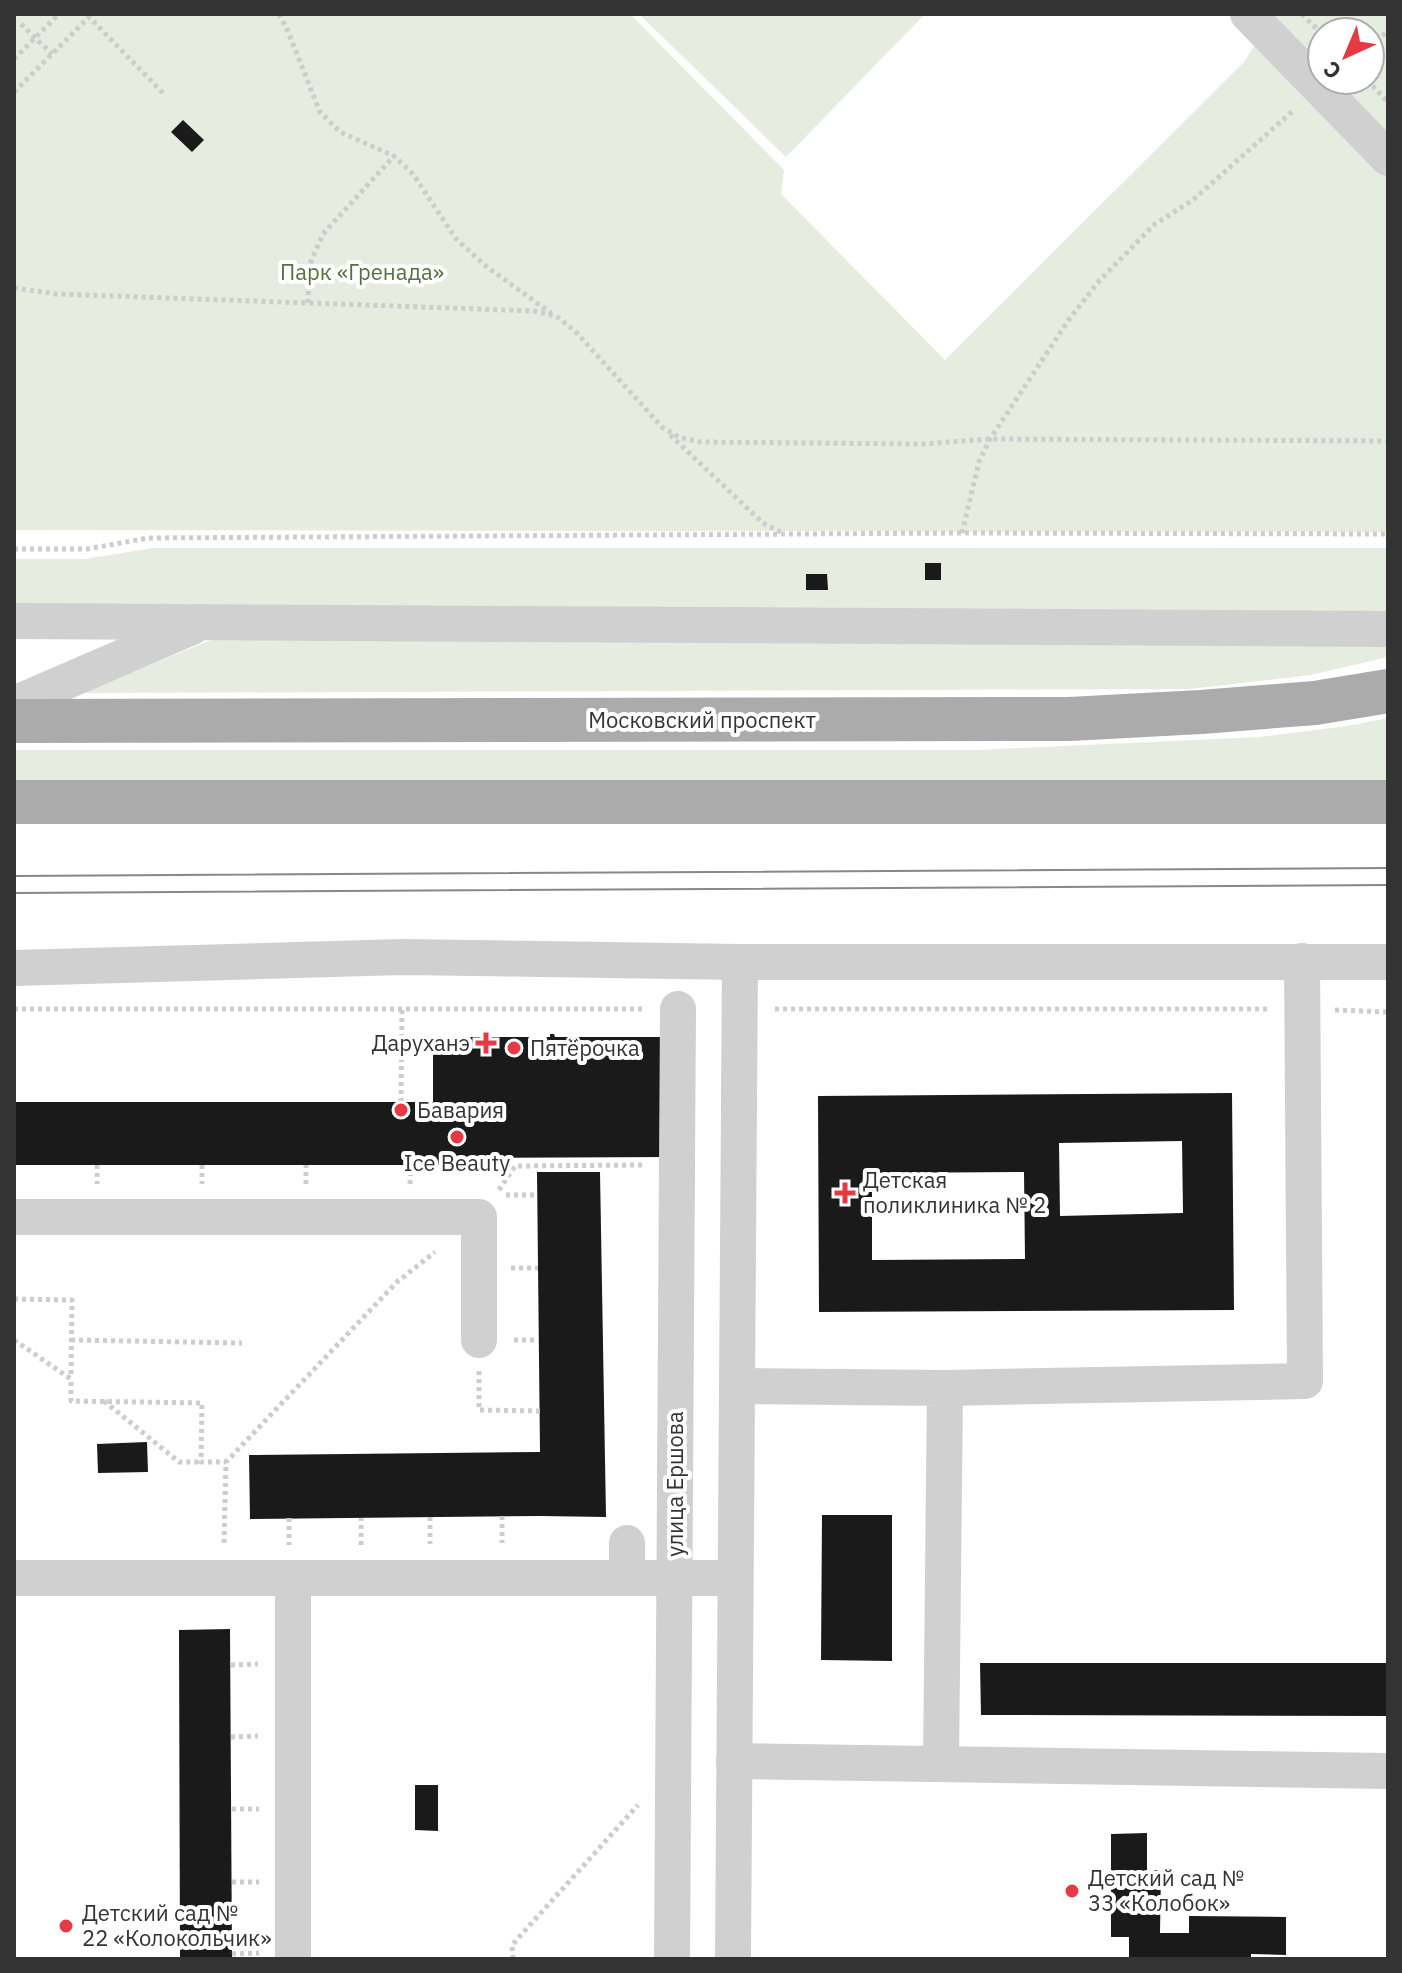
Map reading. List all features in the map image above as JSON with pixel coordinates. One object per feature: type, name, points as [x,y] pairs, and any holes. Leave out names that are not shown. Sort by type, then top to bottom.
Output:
[{"type":"main road","name":"Московский проспект","points":[[14,721],[1069,719],[1315,703],[1388,691]]},
{"type":"main road","points":[[14,802],[1388,802]]},
{"type":"street","points":[[1248,14],[1306,72]]},
{"type":"street","points":[[1329,96],[1388,158]]},
{"type":"street","points":[[14,621],[1388,629]]},
{"type":"street","points":[[14,704],[205,621]]},
{"type":"street","points":[[14,968],[402,957],[740,962],[1388,962]]},
{"type":"street","points":[[737,1386],[945,1388],[1305,1381],[1302,961]]},
{"type":"street","points":[[733,1959],[740,962]]},
{"type":"street","name":"улица Ершова","points":[[672,1959],[678,1009]]},
{"type":"street","points":[[14,1217],[479,1217],[479,1340]]},
{"type":"street","points":[[941,1764],[945,1388]]},
{"type":"street","points":[[14,1578],[293,1578],[627,1560],[674,1578],[735,1578]]},
{"type":"street","points":[[293,1578],[293,1959]]},
{"type":"street","points":[[734,1761],[1388,1771]]},
{"type":"path","points":[[14,59],[59,14]]},
{"type":"path","points":[[279,14],[320,112],[340,132],[394,156],[413,174],[456,239],[487,267],[575,331],[663,428],[763,523],[783,534]]},
{"type":"path","points":[[14,92],[89,17],[164,94]]},
{"type":"path","points":[[21,24],[52,54]]},
{"type":"path","points":[[962,533],[979,462],[990,439],[1070,318],[1100,280],[1155,224],[1193,200],[1309,96]]},
{"type":"path","points":[[308,303],[309,266],[323,234],[394,156]]},
{"type":"path","points":[[14,288],[56,294],[534,311],[556,316]]},
{"type":"path","points":[[663,428],[679,437],[700,442],[923,444],[990,439],[1388,441]]},
{"type":"path","points":[[14,549],[87,549],[148,538],[1388,534]]},
{"type":"path","points":[[401,1102],[402,1010]]},
{"type":"path","points":[[537,1195],[496,1195],[515,1166],[677,1165]]},
{"type":"path","points":[[223,1578],[226,1462],[397,1282],[479,1217]]},
{"type":"path","points":[[14,1299],[72,1300],[71,1401],[202,1403],[201,1462]]},
{"type":"path","points":[[14,1340],[71,1379]]},
{"type":"path","points":[[71,1340],[242,1343]]},
{"type":"path","points":[[479,1340],[479,1410],[540,1411]]},
{"type":"path","points":[[104,1401],[179,1462],[226,1462]]},
{"type":"path","points":[[513,1959],[512,1945],[673,1766]]},
{"type":"green space","name":"Парк «Гренада»","points":[[14,14],[630,14],[784,170],[781,194],[945,360],[1245,61],[1273,14],[1388,14],[1388,532],[14,530]]},
{"type":"green space","points":[[639,14],[925,14],[786,157]]},
{"type":"green space","points":[[153,548],[1388,548],[1388,617],[14,612],[14,559],[85,559]]},
{"type":"green space","points":[[236,630],[1388,639],[1388,657],[1311,675],[1190,689],[81,693]]},
{"type":"green space","points":[[1388,718],[1388,783],[14,781],[14,750],[977,750],[1259,737]]},
{"type":"building","points":[[183,120],[204,140],[192,152],[171,132]]},
{"type":"building","points":[[925,563],[941,563],[941,580],[925,580]]},
{"type":"building","points":[[806,574],[827,574],[828,590],[806,590]]},
{"type":"building","points":[[550,1034],[555,1037],[668,1037],[669,1157],[463,1158],[463,1165],[14,1165],[14,1102],[433,1102],[433,1037],[550,1037]]},
{"type":"building","name":"Детская поликлиника № 2","points":[[1232,1093],[1234,1310],[819,1312],[818,1096]],"holes":[[[1182,1141],[1183,1213],[1060,1216],[1059,1143]],[[1024,1172],[1025,1259],[872,1260],[872,1173]]]},
{"type":"building","points":[[537,1172],[600,1172],[606,1517],[250,1519],[249,1455],[540,1452]]},
{"type":"building","points":[[147,1442],[148,1472],[98,1473],[97,1444]]},
{"type":"building","points":[[822,1515],[892,1515],[892,1661],[821,1660]]},
{"type":"building","points":[[230,1629],[232,1959],[180,1959],[179,1630]]},
{"type":"building","points":[[980,1663],[1388,1663],[1388,1716],[981,1715]]},
{"type":"building","points":[[415,1785],[438,1785],[438,1831],[415,1830]]},
{"type":"building","points":[[1147,1833],[1147,1870],[1161,1870],[1160,1933],[1189,1933],[1189,1916],[1286,1917],[1286,1955],[1251,1954],[1251,1959],[1129,1959],[1129,1937],[1111,1937],[1111,1834]]},
{"type":"tram line","points":[[14,876],[1388,868]]},
{"type":"tram line","points":[[14,893],[1388,885]]},
{"type":"place","name":"Даруханэ","points":[[486,1043]]},
{"type":"place","name":"Пятёрочка","points":[[514,1048]]},
{"type":"place","name":"Бавария","points":[[401,1110]]},
{"type":"place","name":"Ice Beauty","points":[[457,1137]]},
{"type":"place","name":"Детская поликлиника № 2","points":[[845,1193]]},
{"type":"place","name":"Детский сад № 33 «Колобок»","points":[[1072,1891]]},
{"type":"place","name":"Детский сад № 22 «Колокольчик»","points":[[66,1926]]}]
